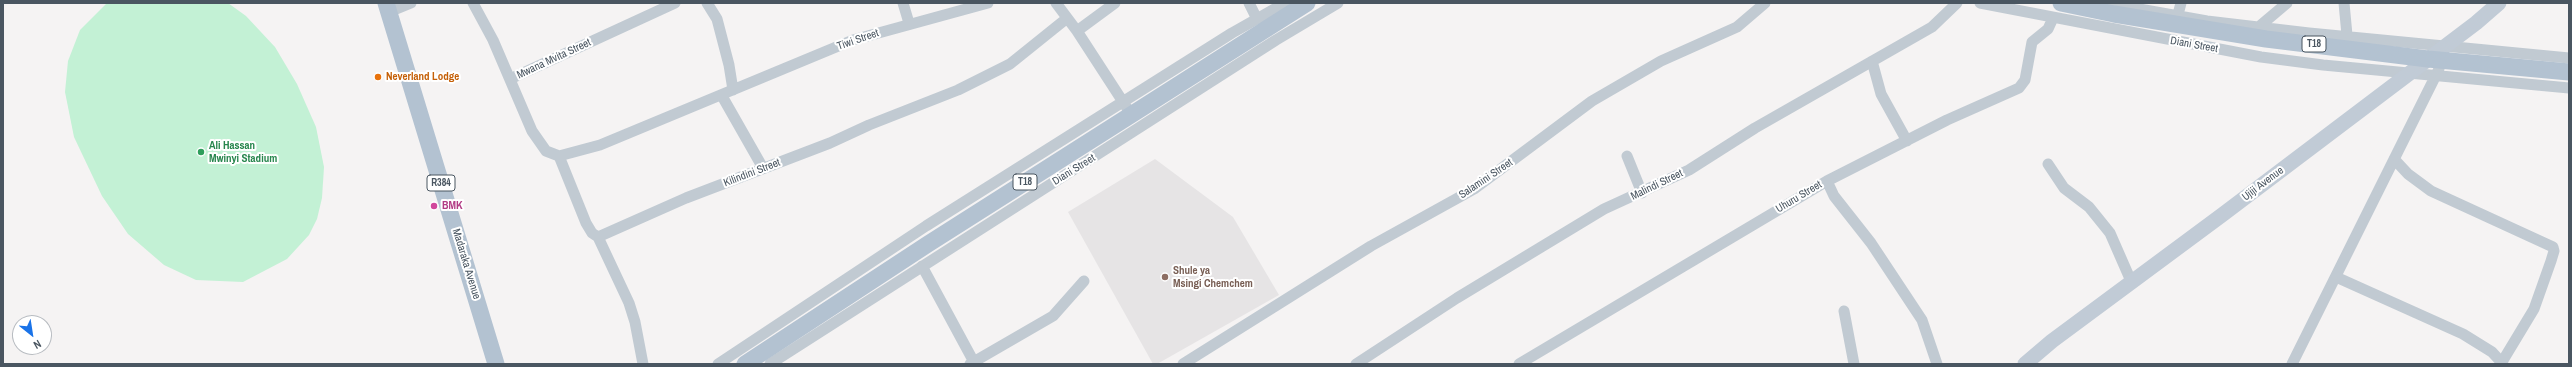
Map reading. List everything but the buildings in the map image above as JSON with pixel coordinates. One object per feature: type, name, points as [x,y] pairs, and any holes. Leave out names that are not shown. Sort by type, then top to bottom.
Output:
[{"type":"main road","name":"T18","points":[[745,364],[1127,108],[1307,3]]},
{"type":"main road","name":"T18","points":[[2061,3],[2176,20],[2266,39],[2428,59],[2444,53],[2567,69]]},
{"type":"main road","points":[[2444,53],[2499,3]]},
{"type":"main road","name":"Madaraka Avenue","points":[[387,8],[496,364]]},
{"type":"main road","name":"Ujiji Avenue","points":[[2025,364],[2131,281],[2222,215],[2428,59]]},
{"type":"street","points":[[387,8],[411,3]]},
{"type":"street","name":"Mwana Mvita Street","points":[[474,3],[510,79],[675,3]]},
{"type":"street","points":[[707,3],[717,19],[729,66],[733,90]]},
{"type":"street","points":[[903,3],[909,23]]},
{"type":"street","name":"Tiwi Street","points":[[559,156],[600,146],[661,118],[722,96],[853,40],[909,23],[988,3]]},
{"type":"street","points":[[1056,3],[1066,19],[1077,31],[1127,108]]},
{"type":"street","points":[[1077,31],[1115,3]]},
{"type":"street","points":[[1249,3],[1257,19]]},
{"type":"street","points":[[718,364],[926,226],[1127,108],[1257,19],[1285,3]]},
{"type":"street","name":"Diani Street","points":[[770,364],[1276,40],[1338,3]]},
{"type":"street","name":"Salamini Street","points":[[1183,364],[1371,246],[1474,189],[1592,101],[1661,61],[1737,27],[1765,3]]},
{"type":"street","name":"Malindi Street","points":[[1356,364],[1456,298],[1574,227],[1604,210],[1689,170],[1755,128],[1932,27],[1957,3]]},
{"type":"street","name":"Diani Street","points":[[1980,3],[2261,57],[2323,65],[2436,74],[2567,69]]},
{"type":"street","points":[[2106,3],[2176,20],[2261,25],[2309,33],[2347,35],[2444,53],[2436,74],[2292,364]]},
{"type":"street","points":[[2176,20],[2181,3]]},
{"type":"street","points":[[2261,25],[2287,3]]},
{"type":"street","points":[[2344,3],[2347,35]]},
{"type":"street","name":"Uhuru Street","points":[[1518,364],[1828,181],[1947,120],[2019,88],[2025,80],[2032,42],[2048,29],[2053,18]]},
{"type":"street","name":"Kilindini Street","points":[[598,237],[763,168],[830,143],[986,76],[1029,51],[1066,19]]},
{"type":"street","points":[[1872,61],[1881,94],[1907,141]]},
{"type":"street","points":[[510,79],[539,144],[546,151],[559,156],[586,223],[592,233],[598,237],[629,303],[635,322],[643,364]]},
{"type":"street","points":[[722,96],[763,168]]},
{"type":"street","points":[[1627,156],[1642,193]]},
{"type":"street","points":[[2336,278],[2463,334],[2492,352],[2502,363],[2534,309],[2551,261],[2554,251],[2553,247],[2431,191],[2408,174],[2394,159]]},
{"type":"street","points":[[2048,164],[2064,188],[2089,207],[2110,233],[2131,281]]},
{"type":"street","points":[[1828,181],[1834,196],[1871,243],[1922,320],[1937,364]]},
{"type":"street","points":[[922,266],[973,363],[1054,316],[1084,280]]},
{"type":"street","points":[[1844,311],[1854,364]]},
{"type":"shaded area","points":[[1155,159],[1233,217],[1279,295],[1157,364],[1153,364],[1068,212]]},
{"type":"green space","name":"Ali Hassan Mwinyi Stadium","points":[[107,3],[228,3],[246,16],[275,47],[297,84],[316,127],[324,167],[322,198],[317,219],[309,235],[287,259],[243,282],[196,280],[164,265],[128,234],[102,196],[74,137],[65,92],[68,61],[80,30]]},
{"type":"place","name":"Neverland Lodge","points":[[378,77]]},
{"type":"place","name":"Ali Hassan Mwinyi Stadium","points":[[201,152]]},
{"type":"place","name":"BMK","points":[[434,206]]},
{"type":"place","name":"Shule ya Msingi Chemchem","points":[[1165,277]]}]
